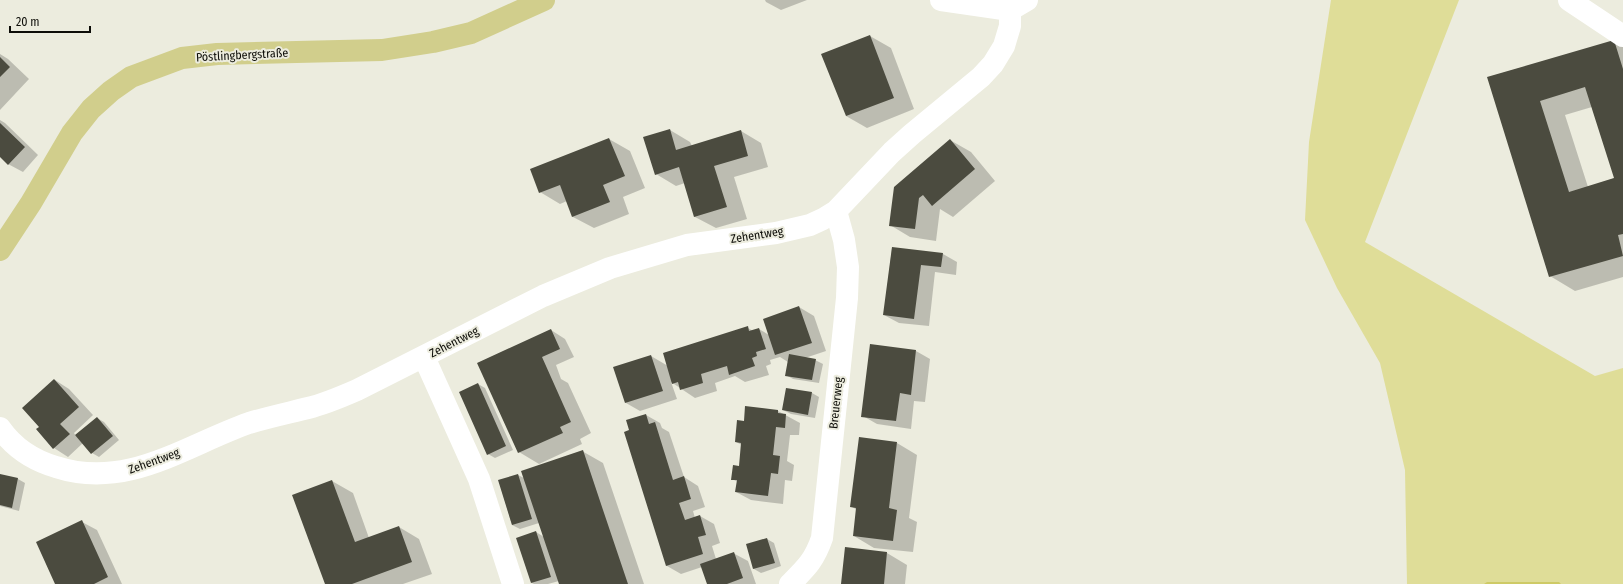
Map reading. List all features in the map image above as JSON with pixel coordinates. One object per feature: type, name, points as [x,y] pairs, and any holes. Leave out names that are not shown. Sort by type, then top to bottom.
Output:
[{"type":"main road","name":"Pöstlingbergstraße","points":[[0,250],[31,203],[72,133],[91,110],[111,91],[131,78],[182,58],[217,54],[382,50],[432,42],[471,33],[544,0]]},
{"type":"street","points":[[941,0],[1019,5]]},
{"type":"street","points":[[1569,0],[1623,36]]},
{"type":"street","name":"Zehentweg","points":[[0,428],[15,446],[25,454],[46,464],[82,473],[100,474],[134,470],[248,424],[331,401],[357,390],[543,296],[610,268],[687,245],[776,233],[810,225],[836,211],[892,152],[981,77],[993,64],[1004,46],[1010,26],[1019,5]]},
{"type":"street","name":"Breuerweg","points":[[790,584],[817,554],[822,538],[848,298],[848,267],[844,240],[836,211]]},
{"type":"street","name":"Zehentweg","points":[[424,357],[479,479],[513,584]]},
{"type":"shaded area","points":[[1331,0],[1459,0],[1365,242],[1595,376],[1623,368],[1623,584],[1407,584],[1405,470],[1380,363],[1337,288],[1305,220],[1309,142]]},
{"type":"shaded area","points":[[1487,582],[1559,582],[1561,584],[1484,584]]},
{"type":"building","points":[[870,35],[894,98],[846,116],[821,54]]},
{"type":"building","points":[[1614,40],[1623,69],[1623,234],[1618,235],[1623,256],[1549,277],[1487,77]],"holes":[[[1585,87],[1614,178],[1569,192],[1540,101]]]},
{"type":"building","points":[[0,57],[10,67],[0,77]]},
{"type":"building","points":[[0,123],[25,147],[8,165],[0,157]]},
{"type":"building","points":[[670,129],[676,150],[741,130],[748,156],[714,166],[727,207],[694,217],[679,167],[655,175],[643,137]]},
{"type":"building","points":[[609,138],[625,176],[603,185],[610,202],[572,217],[560,185],[539,193],[530,169]]},
{"type":"building","points":[[950,139],[975,169],[932,206],[923,195],[919,198],[915,229],[889,226],[894,187]]},
{"type":"building","points":[[892,247],[943,253],[941,267],[921,265],[914,319],[883,315]]},
{"type":"building","points":[[799,306],[812,343],[775,355],[763,319]]},
{"type":"building","points":[[748,326],[749,331],[759,328],[766,349],[756,352],[757,356],[752,358],[755,366],[729,375],[727,366],[701,374],[703,383],[680,390],[678,382],[672,384],[663,353]]},
{"type":"building","points":[[551,329],[560,349],[542,357],[571,422],[560,427],[563,433],[518,453],[477,363]]},
{"type":"building","points":[[870,344],[916,350],[911,395],[900,393],[896,421],[861,417]]},
{"type":"building","points":[[789,354],[816,359],[812,380],[785,376]]},
{"type":"building","points":[[651,355],[663,391],[625,403],[613,367]]},
{"type":"building","points":[[54,379],[79,407],[60,424],[70,434],[53,449],[36,429],[39,427],[22,408]]},
{"type":"building","points":[[478,383],[506,446],[487,455],[459,392]]},
{"type":"building","points":[[786,388],[812,392],[808,415],[782,410]]},
{"type":"building","points":[[745,406],[778,410],[778,413],[786,414],[785,428],[776,427],[773,455],[780,456],[778,474],[771,473],[768,496],[735,492],[737,480],[731,480],[733,465],[739,466],[741,443],[735,442],[737,420],[744,421]]},
{"type":"building","points":[[646,414],[649,424],[655,422],[673,480],[684,476],[691,499],[679,503],[685,520],[700,515],[706,535],[698,537],[703,554],[666,566],[624,432],[629,430],[626,420]]},
{"type":"building","points":[[97,417],[113,436],[91,454],[75,435]]},
{"type":"building","points":[[859,437],[897,442],[889,508],[897,510],[893,541],[853,536],[856,508],[850,507]]},
{"type":"building","points":[[583,450],[628,584],[559,584],[521,471]]},
{"type":"building","points":[[0,474],[18,478],[12,508],[0,505]]},
{"type":"building","points":[[518,474],[532,519],[512,525],[498,480]]},
{"type":"building","points":[[332,480],[355,542],[399,526],[412,562],[352,584],[325,584],[292,495]]},
{"type":"building","points":[[82,520],[108,577],[94,584],[55,584],[36,542]]},
{"type":"building","points":[[536,531],[551,577],[531,583],[516,538]]},
{"type":"building","points":[[767,538],[775,563],[753,569],[746,544]]},
{"type":"building","points":[[845,547],[887,552],[884,584],[841,584]]},
{"type":"building","points":[[734,552],[743,578],[727,584],[707,584],[700,564]]}]
